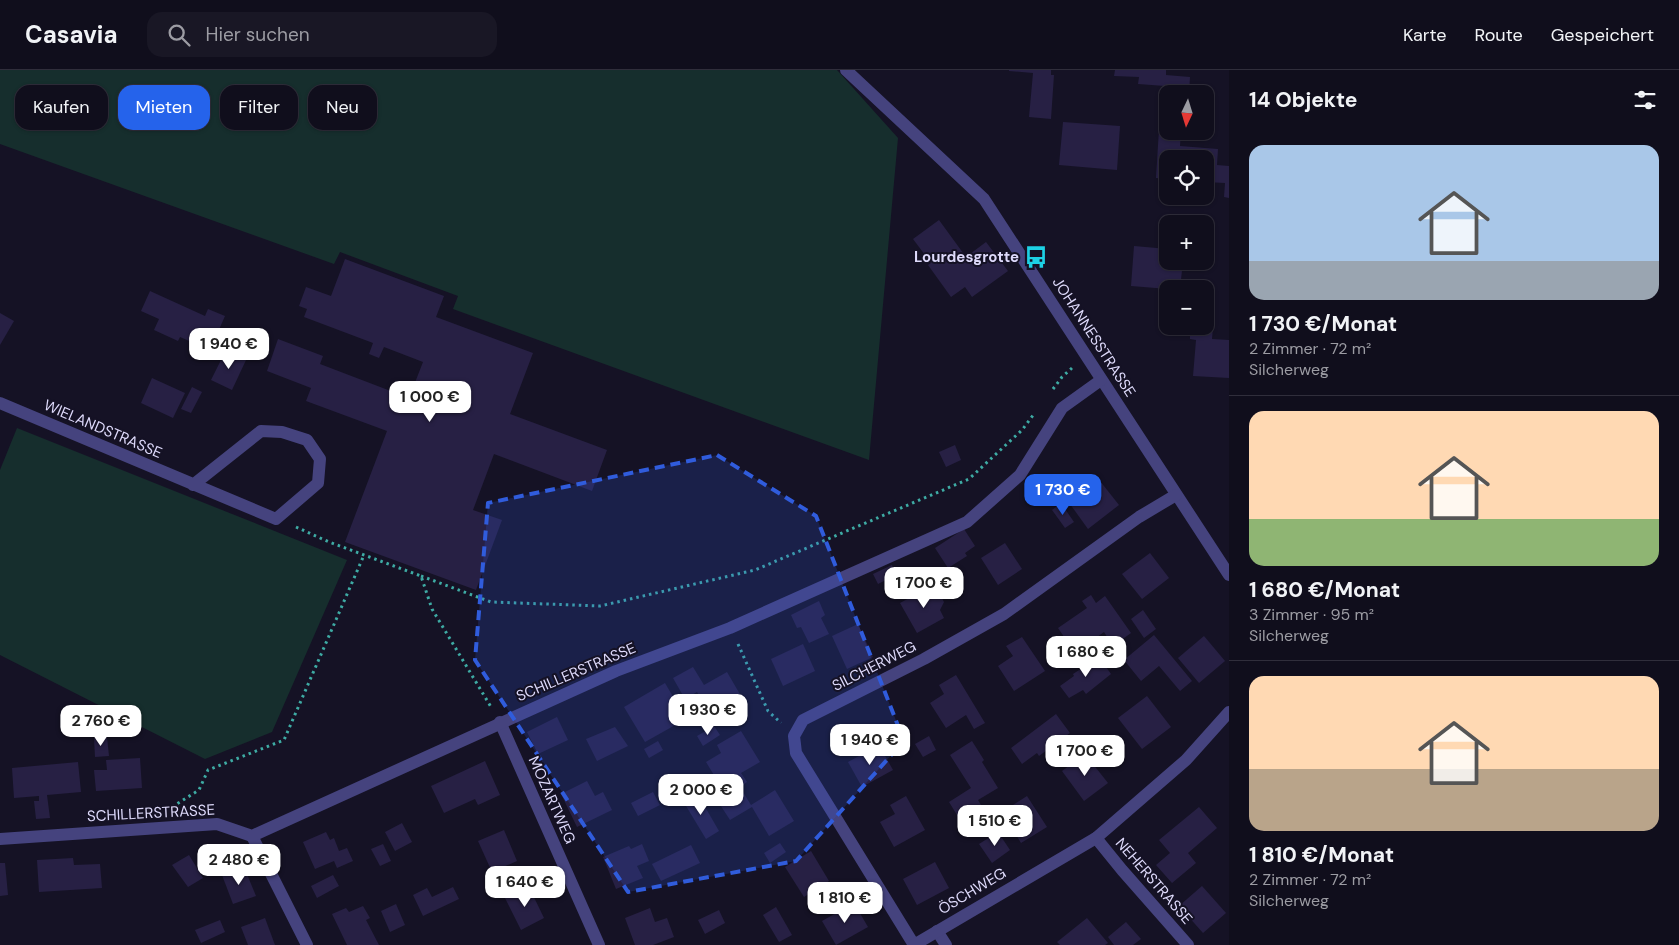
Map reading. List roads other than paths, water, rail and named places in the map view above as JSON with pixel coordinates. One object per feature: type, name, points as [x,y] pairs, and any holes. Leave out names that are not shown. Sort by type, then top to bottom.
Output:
[{"type":"street","name":"JOHANNESSTRASSE","points":[[846,70],[984,199],[1229,575]]},
{"type":"street","name":"SCHILLERSTRASSE","points":[[0,839],[217,824],[252,836],[616,671],[730,628],[967,522],[1020,475],[1062,408],[1101,380]]},
{"type":"street","name":"WIELANDSTRASSE","points":[[0,403],[193,485],[276,518],[318,483],[320,460],[307,440],[282,432],[261,431],[193,485]]},
{"type":"street","name":"SILCHERWEG","points":[[914,945],[796,753],[794,736],[803,720],[924,659],[1004,614],[1139,517],[1176,494]]},
{"type":"street","name":"ÖSCHWEG","points":[[914,945],[1096,838],[1186,760],[1229,712]]},
{"type":"street","name":"MOZARTWEG","points":[[500,722],[599,945]]},
{"type":"street","points":[[252,836],[307,945]]},
{"type":"street","name":"NEHERSTRASSE","points":[[1096,838],[1188,945]]},
{"type":"street","points":[[937,931],[946,945]]},
{"type":"place","name":"Lourdesgrotte","points":[[1036,257]]}]
